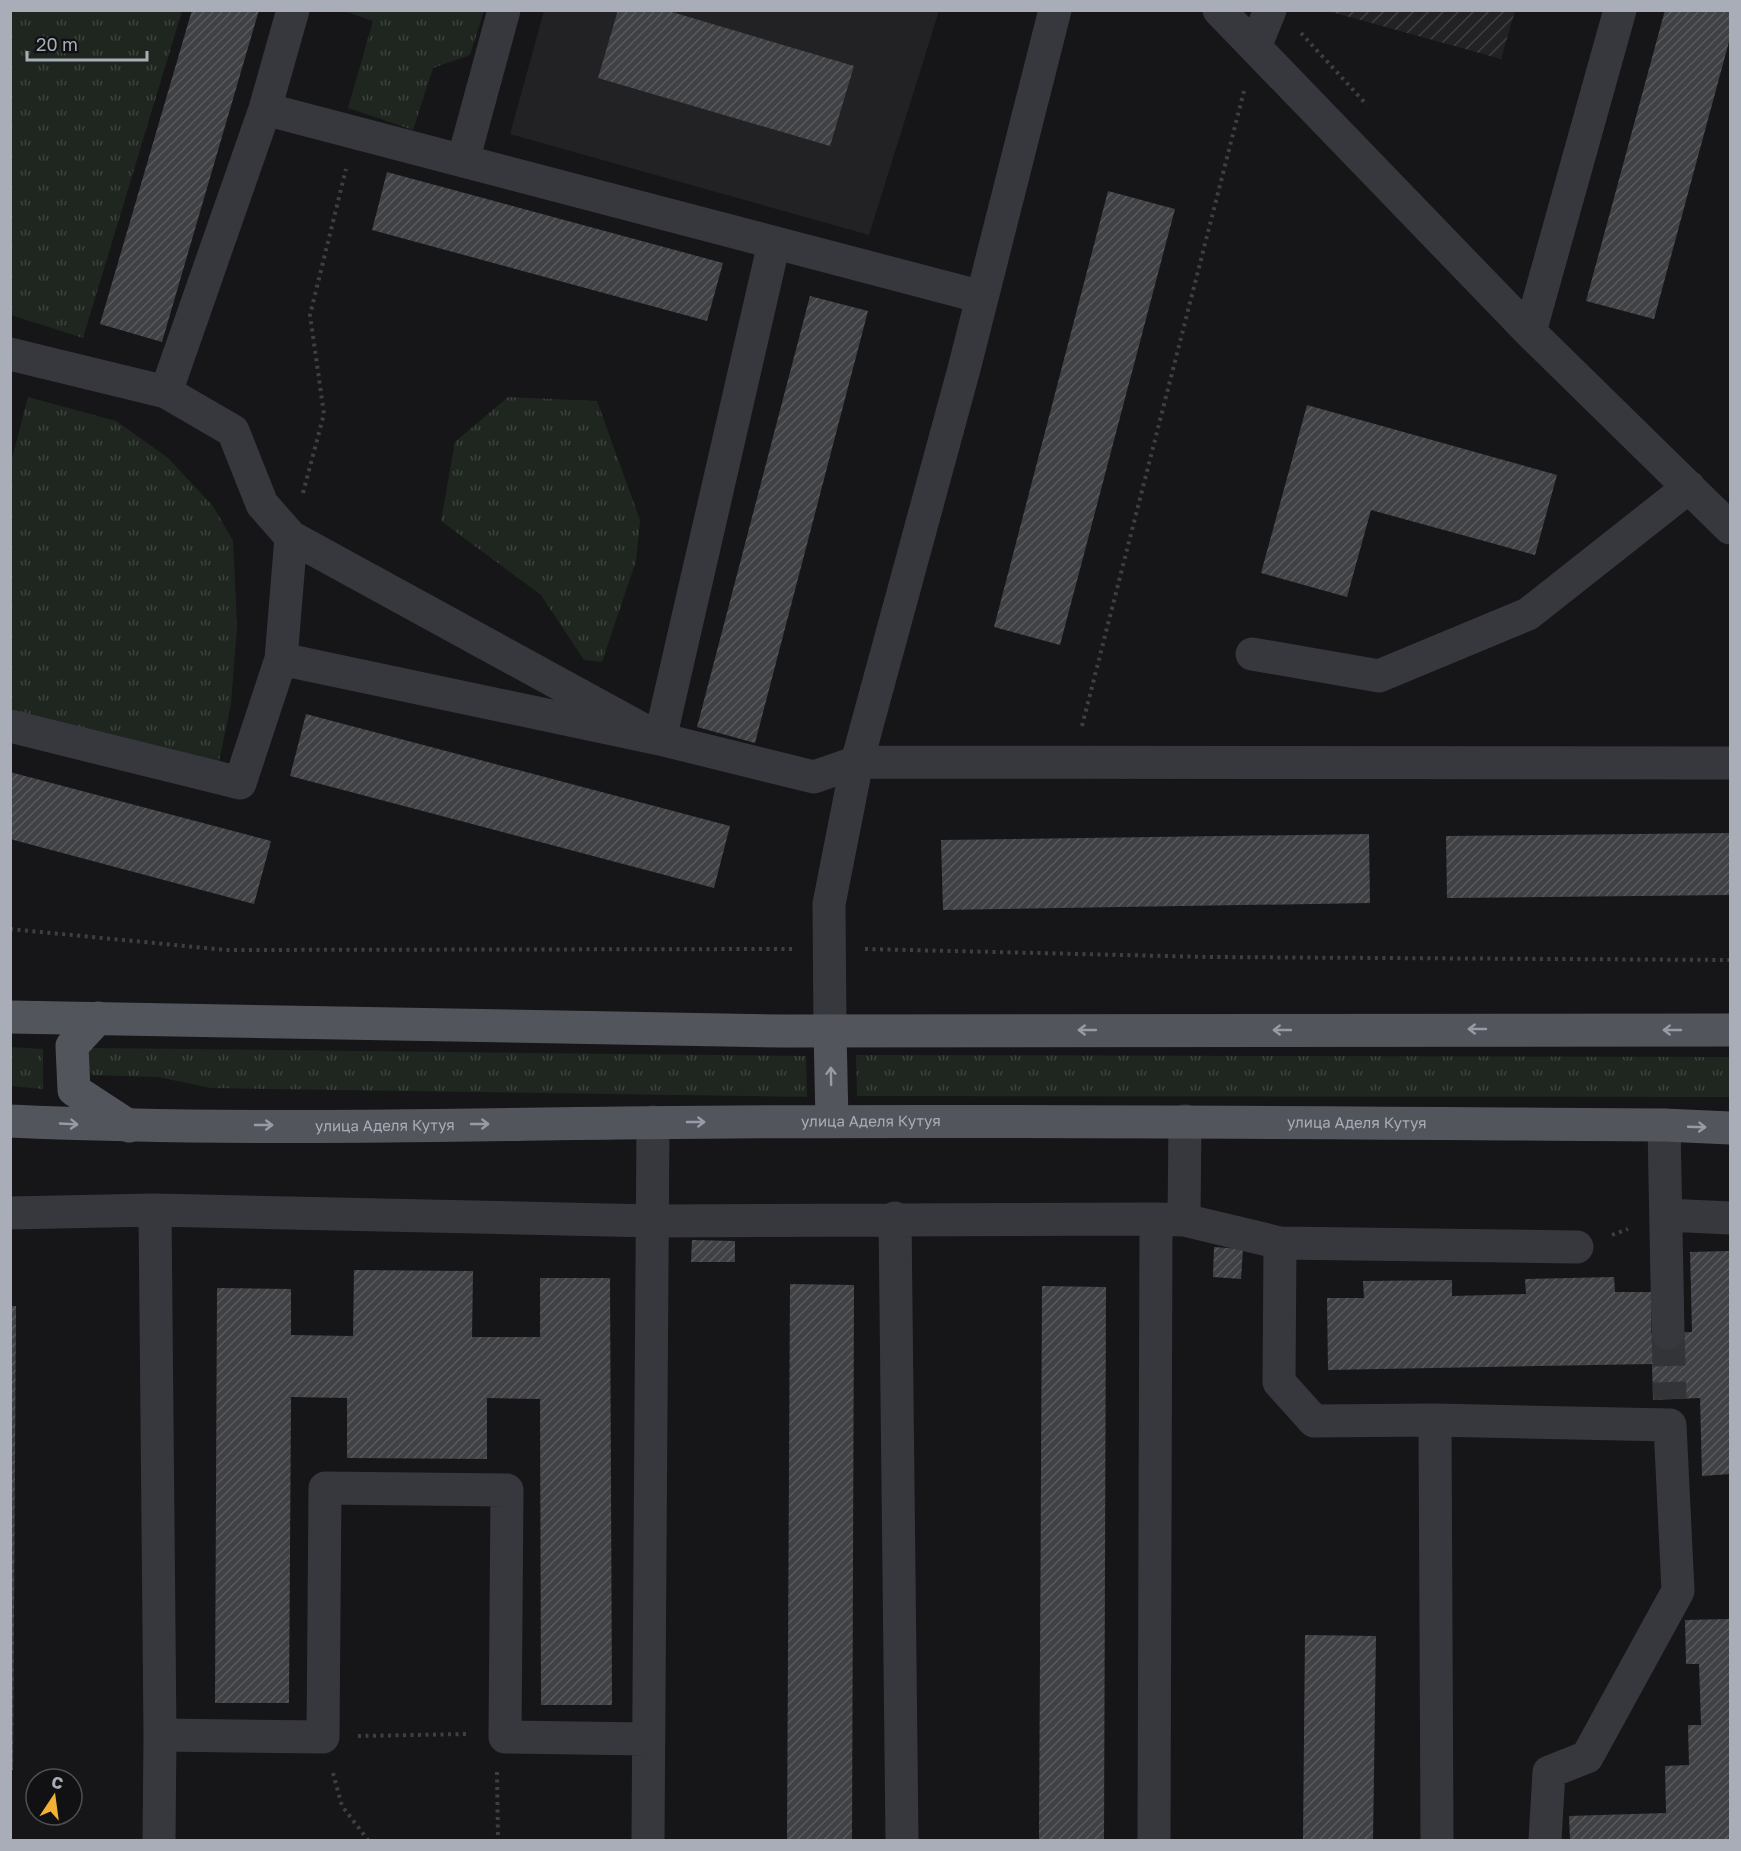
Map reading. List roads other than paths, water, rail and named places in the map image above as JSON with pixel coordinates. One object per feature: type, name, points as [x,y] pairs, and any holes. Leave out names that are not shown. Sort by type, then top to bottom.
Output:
[{"type":"main road","points":[[10,1017],[830,1031],[1731,1030]]},
{"type":"main road","points":[[98,1018],[72,1046],[74,1090],[130,1126]]},
{"type":"main road","points":[[830,1031],[832,1121]]},
{"type":"main road","name":"улица Аделя Кутуя","points":[[10,1121],[130,1126],[1185,1121],[1664,1125],[1731,1128]]},
{"type":"street","points":[[166,392],[265,109],[294,10]]},
{"type":"street","points":[[463,161],[504,10]]},
{"type":"street","points":[[830,1031],[828,904],[857,762],[982,297],[1055,10]]},
{"type":"street","points":[[1219,10],[1530,332],[1731,528]]},
{"type":"street","points":[[1255,47],[1270,10]]},
{"type":"street","points":[[1530,332],[1620,10]]},
{"type":"street","points":[[265,109],[982,297]]},
{"type":"street","points":[[660,739],[774,243]]},
{"type":"street","points":[[10,354],[166,392],[233,431],[262,504],[291,537],[660,739]]},
{"type":"street","points":[[1252,654],[1379,676],[1528,614],[1689,487]]},
{"type":"street","points":[[10,726],[240,783],[281,659],[291,537]]},
{"type":"street","points":[[281,659],[660,739],[814,777],[857,762],[1731,763]]},
{"type":"street","points":[[1154,1840],[1170,1220],[1185,1121]]},
{"type":"street","points":[[648,1840],[653,1122]]},
{"type":"street","points":[[1664,1125],[1668,1333]]},
{"type":"street","points":[[155,1210],[159,1840]]},
{"type":"street","points":[[10,1213],[155,1210],[653,1221],[895,1218],[1170,1220],[1280,1243],[1577,1247]]},
{"type":"street","points":[[1666,1215],[1731,1218]]},
{"type":"street","points":[[895,1218],[902,1840]]},
{"type":"street","points":[[1280,1243],[1279,1382],[1314,1421],[1435,1420],[1670,1412],[1678,1591],[1587,1757],[1549,1772],[1545,1840]]},
{"type":"street","points":[[1435,1420],[1437,1840]]},
{"type":"street","points":[[160,1735],[322,1737],[325,1488],[507,1490],[500,1735],[648,1739]]},
{"type":"tunnel","points":[[1668,1333],[1670,1399]]}]
